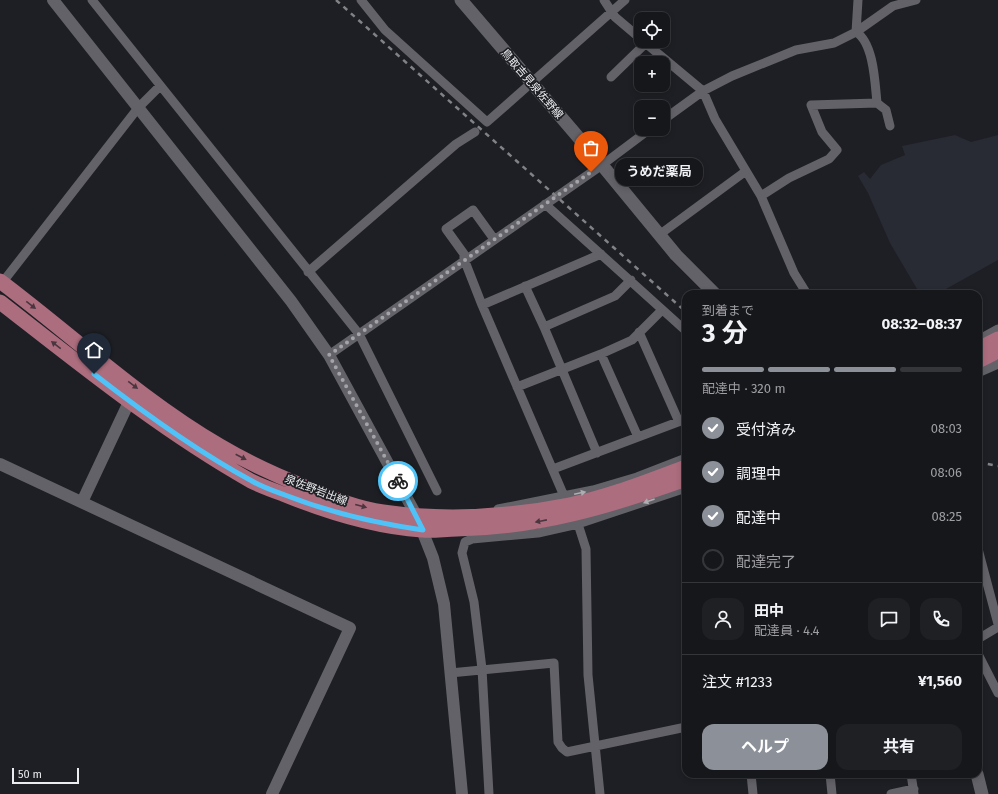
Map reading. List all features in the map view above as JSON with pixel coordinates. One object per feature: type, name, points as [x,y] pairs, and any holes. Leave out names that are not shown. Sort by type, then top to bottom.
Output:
[{"type":"main road","name":"鳥取吉見泉佐野線","points":[[461,0],[602,165],[676,255],[711,290]]},
{"type":"main road","name":"泉佐野岩出線","points":[[1,282],[157,403],[220,446],[279,476],[330,498],[381,512],[460,517],[509,514],[570,505],[623,489],[682,468]]},
{"type":"main road","name":"泉佐野岩出線","points":[[0,302],[129,402],[179,436],[253,482],[320,509],[382,524],[423,530],[512,526],[572,515],[614,504],[682,480]]},
{"type":"main road","points":[[982,347],[998,339]]},
{"type":"main road","points":[[982,359],[998,351]]},
{"type":"main road","points":[[978,778],[982,794]]},
{"type":"street","points":[[53,0],[291,301],[329,355],[416,515],[433,558],[444,604],[462,794]]},
{"type":"street","points":[[92,0],[359,334],[437,491]]},
{"type":"street","points":[[361,0],[385,30],[487,122],[530,82],[625,0]]},
{"type":"street","points":[[604,0],[616,17],[634,33]]},
{"type":"street","points":[[856,32],[858,0]]},
{"type":"street","points":[[670,115],[703,91],[772,59],[796,50],[834,43],[856,32],[894,6],[916,0]]},
{"type":"street","points":[[856,32],[861,35],[871,57],[877,103]]},
{"type":"street","points":[[611,77],[637,48]]},
{"type":"street","points":[[651,48],[703,91],[715,119],[761,196],[794,273],[805,290]]},
{"type":"street","points":[[1,282],[138,108],[160,86]]},
{"type":"street","points":[[761,196],[789,178],[829,159],[837,150],[822,132],[811,105],[877,103],[886,110],[890,126]]},
{"type":"street","points":[[308,272],[456,144],[475,132]]},
{"type":"street","points":[[329,355],[464,259],[602,165],[641,136]]},
{"type":"street","points":[[659,235],[746,171]]},
{"type":"street","points":[[545,204],[682,328]]},
{"type":"street","points":[[494,239],[473,210],[446,229],[464,254],[464,259],[482,305],[564,496]]},
{"type":"street","points":[[482,305],[601,254]]},
{"type":"street","points":[[544,327],[615,296],[631,280]]},
{"type":"street","points":[[525,286],[597,452]]},
{"type":"street","points":[[517,387],[601,354],[632,340],[662,310]]},
{"type":"street","points":[[982,338],[998,329]]},
{"type":"street","points":[[639,332],[682,418]]},
{"type":"street","points":[[601,354],[638,436]]},
{"type":"street","points":[[982,371],[998,364]]},
{"type":"street","points":[[82,502],[129,402]]},
{"type":"street","points":[[553,469],[682,420]]},
{"type":"street","points":[[460,517],[593,490],[629,479],[682,459]]},
{"type":"street","points":[[0,464],[350,628],[272,794]]},
{"type":"street","points":[[489,794],[482,669],[474,602],[462,554],[465,542],[472,538],[538,533],[578,524],[682,489]]},
{"type":"street","points":[[578,524],[586,549],[588,675],[600,794]]},
{"type":"street","points":[[982,564],[998,624]]},
{"type":"street","points":[[982,637],[998,627]]},
{"type":"street","points":[[982,662],[998,692]]},
{"type":"street","points":[[450,673],[554,663],[558,742],[567,752],[682,728]]},
{"type":"street","points":[[752,778],[753,794]]},
{"type":"street","points":[[830,778],[832,794]]},
{"type":"street","points":[[891,794],[914,791],[912,778]]},
{"type":"shaded area","points":[[955,135],[971,142],[998,135],[998,260],[944,290],[918,290],[890,243],[868,193],[858,176],[864,172],[870,179],[881,165],[905,155],[902,146]]},
{"type":"railway","points":[[336,0],[682,308]]},
{"type":"railway","points":[[982,463],[998,466]]},
{"type":"way so far","points":[[398,481],[329,355],[464,259],[591,172]]},
{"type":"place","name":"うめだ薬局","points":[[591,172]]},
{"type":"route","points":[[94,374],[129,402],[179,436],[253,482],[320,509],[382,524],[423,530],[398,481]]}]
